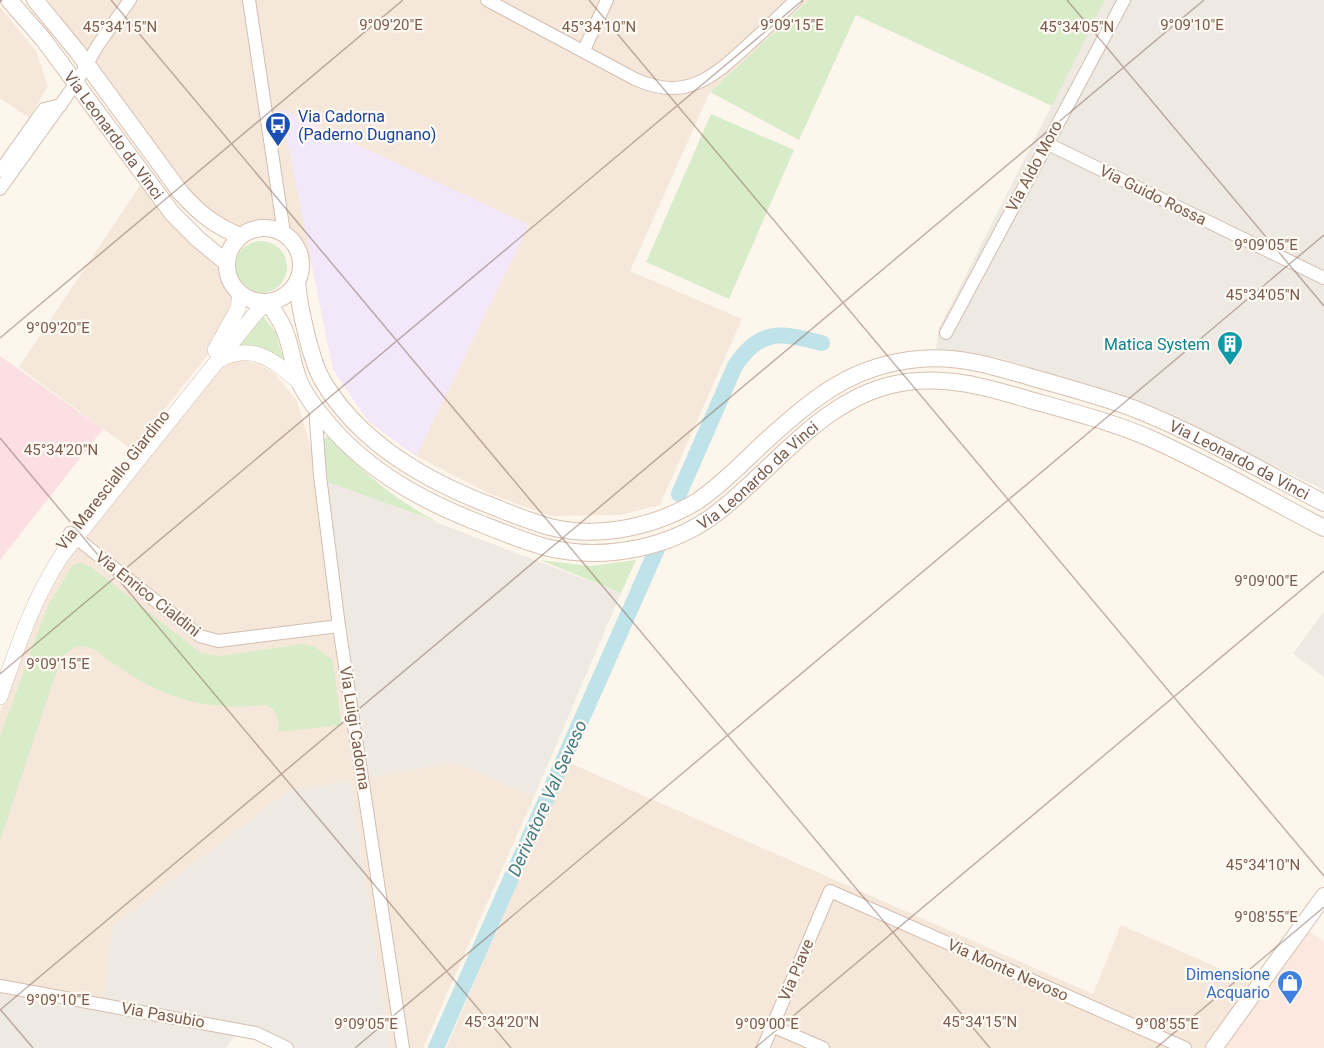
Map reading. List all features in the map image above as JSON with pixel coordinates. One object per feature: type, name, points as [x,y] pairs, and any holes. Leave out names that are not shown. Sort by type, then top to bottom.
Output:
[{"type":"main road","name":"Via Leonardo da Vinci","points":[[9,0],[43,39],[172,213],[192,234],[227,263]]},
{"type":"main road","name":"Via Leonardo da Vinci","points":[[35,0],[86,63],[181,193],[199,213],[221,228],[240,236]]},
{"type":"main road","points":[[265,227],[284,233],[295,244],[301,259],[297,282],[282,298],[267,302],[250,299],[240,293],[229,277],[227,263],[231,248],[240,236],[252,229],[265,227]]},
{"type":"main road","name":"Via Leonardo da Vinci","points":[[297,282],[298,298],[322,381],[339,404],[360,426],[384,448],[436,482],[470,498],[550,527],[577,531],[628,529],[679,511],[700,499],[824,391],[869,368],[922,358],[983,363],[1132,408],[1324,503]]},
{"type":"main road","name":"Via Leonardo da Vinci","points":[[267,302],[286,335],[299,382],[315,407],[345,443],[370,465],[425,501],[546,547],[576,552],[603,553],[632,550],[690,530],[713,517],[836,409],[858,396],[881,387],[925,380],[979,385],[1124,428],[1156,441],[1324,528]]},
{"type":"main road","points":[[1214,1048],[1324,896]]},
{"type":"street","points":[[0,189],[61,105],[86,63],[130,0]]},
{"type":"street","points":[[249,0],[284,233]]},
{"type":"street","points":[[487,0],[650,86],[681,88],[710,77],[729,63],[796,0]]},
{"type":"street","points":[[584,50],[607,0]]},
{"type":"street","name":"Via Aldo Moro","points":[[946,333],[1124,0]]},
{"type":"street","points":[[0,171],[44,109],[61,105]]},
{"type":"street","name":"Via Guido Rossa","points":[[1046,143],[1324,278]]},
{"type":"street","name":"Via Maresciallo Giardino","points":[[0,697],[31,610],[45,581],[73,535],[221,342],[238,309],[240,293]]},
{"type":"street","name":"Via Maresciallo Giardino","points":[[0,676],[24,607],[39,577],[267,302]]},
{"type":"street","points":[[219,360],[238,352],[263,355],[277,363],[299,382]]},
{"type":"street","name":"Via Luigi Cadorna","points":[[315,407],[320,476],[339,626],[403,1048]]},
{"type":"street","name":"Via Enrico Cialdini","points":[[73,535],[200,636],[207,639],[218,641],[339,626]]},
{"type":"street","name":"Via Piave","points":[[763,1048],[830,891]]},
{"type":"street","name":"Via Monte Nevoso","points":[[830,891],[1185,1048]]},
{"type":"street","name":"Via Pasubio","points":[[0,986],[256,1033],[287,1048]]},
{"type":"street","points":[[772,1026],[823,1048]]},
{"type":"shaded area","points":[[48,0],[809,0],[710,92],[630,271],[742,319],[660,505],[620,515],[550,516],[488,493],[416,456],[368,421],[333,369],[312,266],[299,243],[277,224],[257,222],[236,228],[219,220],[178,181]]},
{"type":"shaded area","points":[[1105,0],[1324,0],[1324,490],[1164,412],[1120,395],[999,358],[936,350],[939,328]]},
{"type":"shaded area","points":[[0,7],[36,51],[48,86],[29,118],[0,98]]},
{"type":"shaded area","points":[[281,109],[529,225],[416,456],[368,421],[333,369]]},
{"type":"shaded area","points":[[143,181],[224,264],[229,286],[237,294],[219,341],[132,450],[19,367]]},
{"type":"shaded area","points":[[0,356],[103,429],[0,560]]},
{"type":"shaded area","points":[[231,361],[259,364],[274,373],[297,401],[320,478],[370,777],[456,762],[534,797],[423,1048],[390,1048],[351,781],[102,1013],[0,994],[0,712],[34,614],[67,556],[218,369]]},
{"type":"shaded area","points":[[320,478],[621,593],[534,797],[456,762],[370,777]]},
{"type":"shaded area","points":[[1324,611],[1324,677],[1293,654]]},
{"type":"shaded area","points":[[570,763],[1093,994],[1121,925],[1255,984],[1209,1048],[446,1048]]},
{"type":"shaded area","points":[[351,781],[390,1048],[274,1048],[254,1038],[236,1034],[226,1048],[0,1048],[0,994],[102,1012],[113,926],[288,791]]},
{"type":"shaded area","points":[[1306,929],[1324,942],[1324,1048],[1220,1048]]},
{"type":"green space","points":[[809,0],[1105,0],[1052,106],[856,15],[799,140],[710,92]]},
{"type":"green space","points":[[711,114],[794,150],[729,299],[646,262]]},
{"type":"green space","points":[[261,241],[275,245],[283,253],[287,267],[283,281],[275,289],[261,293],[247,289],[239,281],[235,267],[239,253],[247,245]]},
{"type":"green space","points":[[261,313],[276,333],[284,362],[233,349]]},
{"type":"green space","points":[[328,436],[380,485],[440,523],[328,482],[323,440]]},
{"type":"green space","points":[[540,560],[590,566],[636,560],[621,593]]},
{"type":"green space","points":[[80,563],[91,567],[201,653],[220,656],[302,644],[315,647],[333,660],[341,725],[279,732],[275,712],[265,705],[215,705],[174,696],[135,677],[94,649],[75,648],[60,661],[0,841],[0,737],[48,605],[73,565]]},
{"type":"waterway","name":"Derivatore Val Seveso","points":[[679,494],[735,366],[745,353],[763,339],[773,336],[795,337],[822,343]]},
{"type":"waterway","name":"Derivatore Val Seveso","points":[[436,1048],[657,549]]},
{"type":"place","name":"Via Cadorna (Paderno Dugnano)","points":[[278,148]]},
{"type":"place","name":"Matica System","points":[[1230,367]]},
{"type":"place","name":"Dimensione Acquario","points":[[1290,1006]]}]
